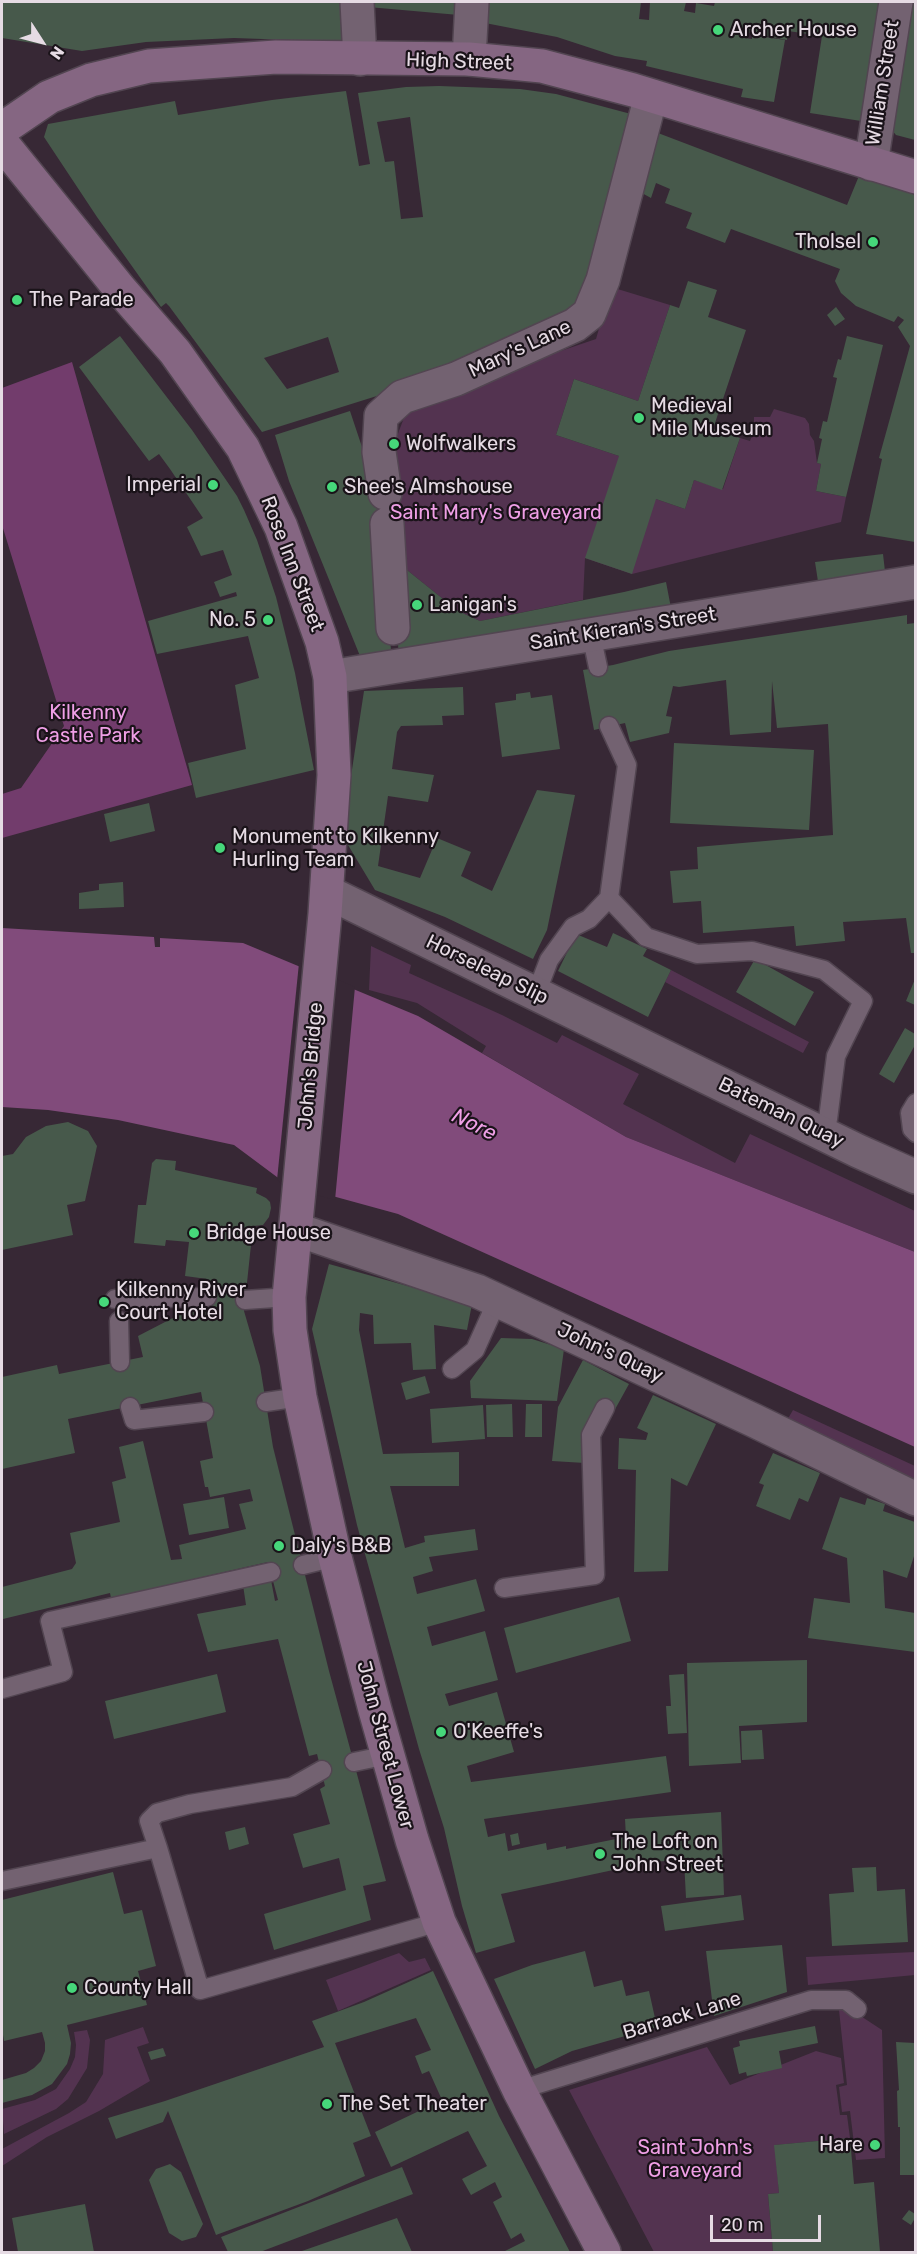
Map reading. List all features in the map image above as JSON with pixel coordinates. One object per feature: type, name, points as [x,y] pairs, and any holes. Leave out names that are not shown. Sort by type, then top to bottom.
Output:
[{"type":"main road","name":"High Street","points":[[2,129],[49,97],[91,81],[149,66],[276,57],[469,59],[542,66],[651,96],[915,177]]},
{"type":"main road","name":"Rose Inn Street","points":[[2,143],[120,289],[175,352],[243,448],[281,527],[322,642],[330,677],[334,775],[324,928]]},
{"type":"main road","name":"John's Bridge","points":[[297,1216],[324,928]]},
{"type":"main road","name":"John Street Lower","points":[[297,1216],[289,1297],[290,1330],[300,1397],[334,1557],[412,1840],[439,1922],[519,2090],[604,2253]]},
{"type":"street","points":[[357,2],[360,59]]},
{"type":"street","points":[[469,59],[472,2]]},
{"type":"street","name":"William Street","points":[[871,164],[896,2]]},
{"type":"street","name":"Mary's Lane","points":[[393,628],[386,509],[379,452],[381,416],[402,397],[456,379],[575,325],[589,314],[603,280],[651,96]]},
{"type":"street","name":"Saint Kieran's Street","points":[[330,677],[915,582]]},
{"type":"street","name":"Horseleap Slip","points":[[327,892],[646,1048]]},
{"type":"street","name":"Bateman Quay","points":[[646,1048],[915,1177]]},
{"type":"street","name":"John's Quay","points":[[297,1216],[477,1291],[624,1371],[915,1499]]},
{"type":"lane","points":[[591,634],[598,668]]},
{"type":"lane","points":[[536,994],[549,960],[573,927],[589,919],[609,898],[627,765],[609,726]]},
{"type":"lane","points":[[609,898],[646,937],[697,954],[752,951],[824,970],[863,1001],[836,1056],[828,1119],[821,1133]]},
{"type":"lane","points":[[915,1103],[910,1113],[912,1129],[915,1133]]},
{"type":"lane","points":[[115,1299],[207,1297]]},
{"type":"lane","points":[[245,1300],[289,1297]]},
{"type":"lane","points":[[452,1369],[475,1350],[497,1301]]},
{"type":"lane","points":[[119,1321],[120,1362]]},
{"type":"lane","points":[[266,1402],[300,1397]]},
{"type":"lane","points":[[504,1588],[595,1575],[591,1435],[604,1408]]},
{"type":"lane","points":[[132,1414],[204,1412]]},
{"type":"lane","points":[[303,1564],[334,1557]]},
{"type":"lane","points":[[2,1689],[63,1672],[50,1621],[271,1572]]},
{"type":"lane","points":[[354,1762],[388,1755]]},
{"type":"lane","points":[[322,1770],[292,1787],[190,1804],[157,1813],[149,1821],[200,1990],[439,1922]]},
{"type":"lane","points":[[2,1881],[158,1848]]},
{"type":"lane","name":"Barrack Lane","points":[[519,2090],[812,2000],[846,2000],[856,2009]]},
{"type":"green space","name":"Saint Mary's Graveyard","points":[[611,287],[670,305],[638,401],[574,379],[556,435],[619,456],[656,499],[685,509],[694,480],[723,489],[740,438],[750,441],[754,430],[754,417],[770,417],[774,409],[805,418],[814,441],[817,463],[821,464],[816,491],[846,497],[841,522],[632,574],[585,558],[583,600],[480,621],[458,611],[397,562],[394,444],[410,402],[596,339]]},
{"type":"green space","name":"Kilkenny Castle Park","points":[[72,362],[192,785],[2,838],[2,794],[21,788],[64,726],[2,525],[2,388]]},
{"type":"green space","points":[[371,946],[411,965],[409,973],[557,1043],[562,1035],[639,1074],[623,1104],[735,1163],[750,1134],[915,1211],[915,1252],[626,1137],[482,1053],[486,1046],[417,1003],[369,990]]},
{"type":"green space","points":[[671,970],[809,1042],[803,1053],[665,982]]},
{"type":"green space","points":[[793,1410],[915,1466],[915,1481],[786,1422]]},
{"type":"green space","points":[[915,1952],[915,1975],[808,1985],[806,1957]]},
{"type":"green space","points":[[399,1953],[409,1962],[425,1958],[431,1970],[338,2011],[326,1980]]},
{"type":"green space","points":[[850,2009],[882,2030],[885,2158],[856,2160],[850,2111],[842,2112],[839,2087],[847,2085],[839,2010]]},
{"type":"green space","points":[[143,2027],[149,2043],[137,2047],[150,2081],[99,2111],[47,2137],[2,2166],[2,2149],[86,2102],[103,2074],[105,2040]]},
{"type":"green space","points":[[87,2030],[90,2040],[87,2068],[68,2099],[56,2109],[4,2134],[2,2109],[35,2100],[56,2089],[70,2069],[75,2057],[74,2032]]},
{"type":"green space","name":"Saint John's Graveyard","points":[[707,2047],[730,2085],[816,2051],[841,2058],[844,2083],[836,2085],[840,2115],[847,2115],[850,2138],[775,2145],[779,2193],[768,2194],[773,2252],[654,2252],[569,2090]]},
{"type":"water","name":"Nore","points":[[2,928],[154,937],[155,947],[160,947],[160,938],[243,943],[418,1016],[626,1137],[915,1252],[915,1447],[398,1214],[285,1183],[234,1145],[118,1120],[48,1110],[2,1107]]},
{"type":"pier","points":[[299,963],[355,987],[335,1200],[284,1186],[277,1180]]},
{"type":"building","points":[[2,2],[350,2],[348,42],[234,38],[146,42],[82,51],[2,38]]},
{"type":"building","points":[[363,2],[460,2],[459,15],[368,7]]},
{"type":"building","points":[[487,2],[641,2],[639,19],[649,20],[650,2],[686,2],[684,11],[695,13],[696,3],[714,6],[715,2],[880,2],[861,121],[810,113],[822,36],[788,31],[787,40],[746,32],[745,38],[752,39],[752,35],[785,40],[774,102],[741,97],[743,89],[646,66],[647,61],[615,56],[557,37],[485,23]]},
{"type":"building","points":[[912,2],[915,2],[915,140],[896,135],[891,129]]},
{"type":"building","points":[[406,87],[520,89],[556,94],[631,114],[583,311],[447,374],[262,432],[169,306],[166,303],[161,307],[97,217],[44,137],[48,124],[175,101],[178,115],[346,91],[359,166],[370,164],[358,93]],"holes":[[[410,117],[423,217],[401,219],[394,161],[385,162],[377,122]],[[328,337],[339,372],[287,389],[264,358]]]},
{"type":"building","points":[[658,133],[847,205],[861,171],[915,195],[915,542],[866,534],[882,459],[879,458],[910,346],[898,327],[904,320],[898,316],[894,322],[856,306],[841,293],[835,281],[840,269],[731,229],[725,243],[686,228],[692,213],[665,203],[670,189],[656,183],[651,198],[640,192]]},
{"type":"building","name":"Medieval Mile Museum","points":[[688,281],[717,290],[708,317],[746,330],[713,429],[740,438],[722,490],[694,480],[685,509],[656,499],[632,574],[585,558],[619,456],[556,435],[574,379],[638,401],[670,305],[679,308]]},
{"type":"building","points":[[836,307],[845,319],[835,326],[827,315]]},
{"type":"building","points":[[120,336],[192,430],[244,510],[257,540],[276,597],[295,673],[314,770],[196,798],[188,763],[246,749],[235,685],[259,678],[248,636],[157,654],[148,621],[237,596],[236,592],[220,597],[214,582],[232,575],[223,550],[201,556],[187,527],[203,518],[170,469],[159,454],[149,461],[79,367]]},
{"type":"building","points":[[847,336],[883,345],[846,497],[816,491],[821,464],[817,463],[822,439],[819,438],[823,421],[827,422],[837,378],[833,377],[838,359],[841,360]]},
{"type":"building","points":[[350,411],[365,456],[394,493],[396,520],[388,615],[391,650],[360,656],[289,481],[275,435]]},
{"type":"building","points":[[883,554],[886,580],[819,588],[815,562]]},
{"type":"building","points":[[397,562],[458,611],[480,621],[666,582],[671,608],[399,658]]},
{"type":"building","points":[[907,615],[907,624],[915,623],[915,953],[911,953],[906,918],[843,922],[845,941],[796,946],[794,926],[703,933],[701,901],[673,903],[670,871],[698,869],[697,847],[833,835],[828,724],[777,728],[772,681],[771,732],[730,735],[726,680],[673,686],[666,716],[672,717],[669,733],[630,742],[625,723],[594,730],[583,670],[669,651]]},
{"type":"building","points":[[463,687],[464,715],[442,716],[443,725],[401,726],[397,732],[392,769],[434,775],[428,802],[388,796],[378,866],[420,878],[437,838],[471,852],[461,876],[492,891],[537,790],[575,795],[547,930],[533,959],[445,917],[375,890],[342,835],[364,691]]},
{"type":"building","points":[[530,692],[531,698],[552,695],[560,749],[502,757],[495,703],[516,700],[516,694]]},
{"type":"building","points":[[674,743],[814,750],[809,830],[670,823]]},
{"type":"building","points":[[149,803],[155,831],[110,842],[104,814]]},
{"type":"building","points":[[123,882],[124,907],[79,909],[79,893],[99,890],[99,884]]},
{"type":"building","points":[[613,933],[647,949],[643,956],[671,970],[648,1017],[558,971],[576,934],[607,947]]},
{"type":"building","points":[[755,959],[814,992],[795,1026],[736,992]]},
{"type":"building","points":[[915,979],[915,1005],[906,1001]]},
{"type":"building","points":[[905,1028],[915,1034],[915,1045],[894,1083],[879,1074]]},
{"type":"building","points":[[68,1122],[88,1131],[97,1146],[85,1201],[67,1205],[73,1235],[2,1250],[2,1156],[13,1154],[26,1137],[46,1126]]},
{"type":"building","points":[[156,1159],[176,1161],[175,1170],[257,1188],[256,1193],[270,1202],[269,1217],[263,1225],[253,1226],[244,1311],[260,1366],[273,1447],[329,1671],[386,1881],[363,1886],[371,1920],[274,1950],[264,1914],[346,1890],[339,1858],[303,1868],[293,1834],[330,1824],[320,1789],[325,1786],[317,1754],[309,1756],[278,1639],[208,1652],[197,1614],[246,1605],[243,1585],[271,1580],[275,1601],[278,1600],[268,1562],[111,1598],[110,1593],[3,1619],[2,1614],[2,1587],[72,1569],[76,1563],[70,1533],[120,1522],[112,1482],[126,1478],[119,1447],[143,1441],[171,1560],[182,1559],[179,1545],[246,1529],[239,1504],[253,1501],[250,1489],[210,1497],[208,1487],[205,1487],[200,1461],[213,1458],[201,1392],[68,1419],[75,1453],[2,1469],[2,1377],[57,1365],[59,1374],[143,1357],[138,1336],[194,1307],[207,1309],[207,1279],[185,1276],[189,1242],[166,1240],[165,1246],[134,1243],[138,1205],[146,1205],[152,1163]]},
{"type":"building","points":[[329,1264],[472,1304],[467,1330],[434,1325],[436,1369],[413,1370],[411,1343],[374,1344],[373,1315],[360,1313],[359,1330],[383,1454],[459,1452],[459,1486],[390,1486],[405,1548],[425,1542],[424,1536],[475,1529],[478,1550],[429,1557],[433,1571],[413,1577],[417,1594],[476,1579],[485,1611],[427,1627],[432,1646],[485,1631],[498,1680],[445,1694],[449,1706],[497,1692],[514,1752],[467,1766],[471,1782],[666,1756],[671,1792],[484,1819],[488,1837],[505,1833],[508,1851],[546,1843],[547,1850],[566,1846],[566,1849],[626,1837],[625,1819],[721,1812],[724,1895],[686,1898],[684,1860],[631,1863],[632,1866],[501,1894],[515,1942],[476,1953],[462,1906],[444,1828],[419,1749],[357,1525],[312,1329]]},
{"type":"building","points":[[501,1338],[532,1339],[564,1349],[557,1401],[471,1398],[470,1381]]},
{"type":"building","points":[[583,1360],[629,1384],[613,1413],[598,1405],[585,1463],[552,1461],[558,1407]]},
{"type":"building","points":[[425,1376],[430,1393],[406,1400],[401,1383]]},
{"type":"building","points":[[653,1395],[716,1424],[687,1486],[671,1478],[668,1571],[634,1572],[636,1470],[618,1469],[619,1438],[646,1440],[648,1433],[637,1428]]},
{"type":"building","points":[[512,1404],[513,1437],[487,1437],[486,1405]]},
{"type":"building","points":[[526,1404],[542,1404],[542,1437],[525,1437]]},
{"type":"building","points":[[483,1405],[485,1439],[432,1443],[430,1409]]},
{"type":"building","points":[[773,1453],[820,1473],[808,1502],[799,1498],[790,1520],[756,1506],[764,1485],[759,1483]]},
{"type":"building","points":[[224,1497],[229,1528],[189,1535],[183,1504]]},
{"type":"building","points":[[840,1497],[865,1505],[867,1498],[885,1504],[883,1511],[915,1522],[915,1553],[907,1578],[883,1570],[885,1608],[915,1613],[915,1652],[808,1638],[814,1598],[850,1603],[847,1558],[822,1549]]},
{"type":"building","points":[[619,1597],[631,1641],[516,1673],[504,1628]]},
{"type":"building","points":[[807,1660],[807,1722],[739,1726],[741,1763],[689,1766],[687,1663]]},
{"type":"building","points":[[217,1674],[226,1712],[114,1739],[105,1701]]},
{"type":"building","points":[[684,1674],[687,1733],[668,1734],[666,1706],[671,1706],[669,1675]]},
{"type":"building","points":[[762,1730],[764,1759],[742,1760],[741,1731]]},
{"type":"building","points":[[245,1827],[249,1844],[229,1850],[225,1832]]},
{"type":"building","points":[[518,1833],[520,1844],[512,1846],[510,1835]]},
{"type":"building","points":[[876,1867],[877,1891],[905,1889],[908,1942],[832,1946],[829,1894],[854,1892],[852,1868]]},
{"type":"building","name":"County Hall","points":[[113,1872],[124,1914],[142,1910],[156,1966],[138,1971],[147,2005],[67,2025],[71,2043],[70,2054],[67,2064],[52,2084],[32,2095],[2,2103],[2,2080],[26,2073],[34,2068],[41,2061],[45,2043],[42,2032],[4,2041],[2,2029],[2,1900]]},
{"type":"building","points":[[741,1895],[744,1920],[665,1931],[661,1906]]},
{"type":"building","points":[[782,1945],[787,1992],[714,2016],[706,1951]]},
{"type":"building","points":[[585,1951],[594,1987],[622,1980],[626,1996],[649,1991],[657,2027],[572,2051],[535,2069],[494,1979],[532,1965]]},
{"type":"building","points":[[433,1971],[499,2116],[570,2252],[503,2252],[525,2241],[521,2233],[511,2239],[493,2202],[502,2197],[495,2182],[471,2195],[462,2179],[487,2166],[468,2131],[391,2167],[375,2132],[442,2100],[429,2071],[422,2074],[415,2056],[431,2050],[416,2018],[335,2043],[371,2136],[353,2143],[365,2176],[308,2201],[216,2235],[168,2111],[163,2122],[116,2139],[108,2118],[324,2047],[312,2021],[364,2002]]},
{"type":"building","points":[[815,2026],[818,2043],[779,2051],[782,2068],[747,2076],[746,2072],[739,2074],[733,2048],[740,2046],[739,2041]]},
{"type":"building","points":[[896,2042],[915,2043],[914,2175],[900,2175]]},
{"type":"building","points":[[163,2048],[166,2056],[151,2060],[148,2052]]},
{"type":"building","points":[[850,2138],[854,2184],[874,2182],[880,2252],[773,2252],[768,2194],[779,2193],[774,2145]]},
{"type":"building","points":[[170,2164],[181,2172],[203,2224],[196,2237],[182,2241],[169,2233],[149,2180],[156,2169]]},
{"type":"building","points":[[402,2167],[413,2194],[260,2252],[228,2252],[221,2237]]},
{"type":"building","points":[[85,2204],[94,2252],[18,2252],[12,2218]]},
{"type":"building","points":[[909,2210],[915,2214],[911,2225],[902,2219]]},
{"type":"building","points":[[397,2218],[412,2252],[299,2252]]},
{"type":"place","name":"Archer House","points":[[718,30]]},
{"type":"place","name":"Tholsel","points":[[873,242]]},
{"type":"place","name":"The Parade","points":[[17,300]]},
{"type":"place","name":"Medieval Mile Museum","points":[[639,418]]},
{"type":"place","name":"Wolfwalkers","points":[[394,444]]},
{"type":"place","name":"Imperial","points":[[213,485]]},
{"type":"place","name":"Shee's Almshouse","points":[[332,487]]},
{"type":"place","name":"Lanigan's","points":[[417,605]]},
{"type":"place","name":"No. 5","points":[[268,620]]},
{"type":"place","name":"Monument to Kilkenny Hurling Team","points":[[220,848]]},
{"type":"place","name":"Bridge House","points":[[194,1233]]},
{"type":"place","name":"Kilkenny River Court Hotel","points":[[104,1302]]},
{"type":"place","name":"Daly's B&B","points":[[279,1546]]},
{"type":"place","name":"O'Keeffe's","points":[[441,1732]]},
{"type":"place","name":"The Loft on John Street","points":[[600,1854]]},
{"type":"place","name":"County Hall","points":[[72,1988]]},
{"type":"place","name":"The Set Theater","points":[[327,2104]]},
{"type":"place","name":"Hare","points":[[875,2145]]}]
